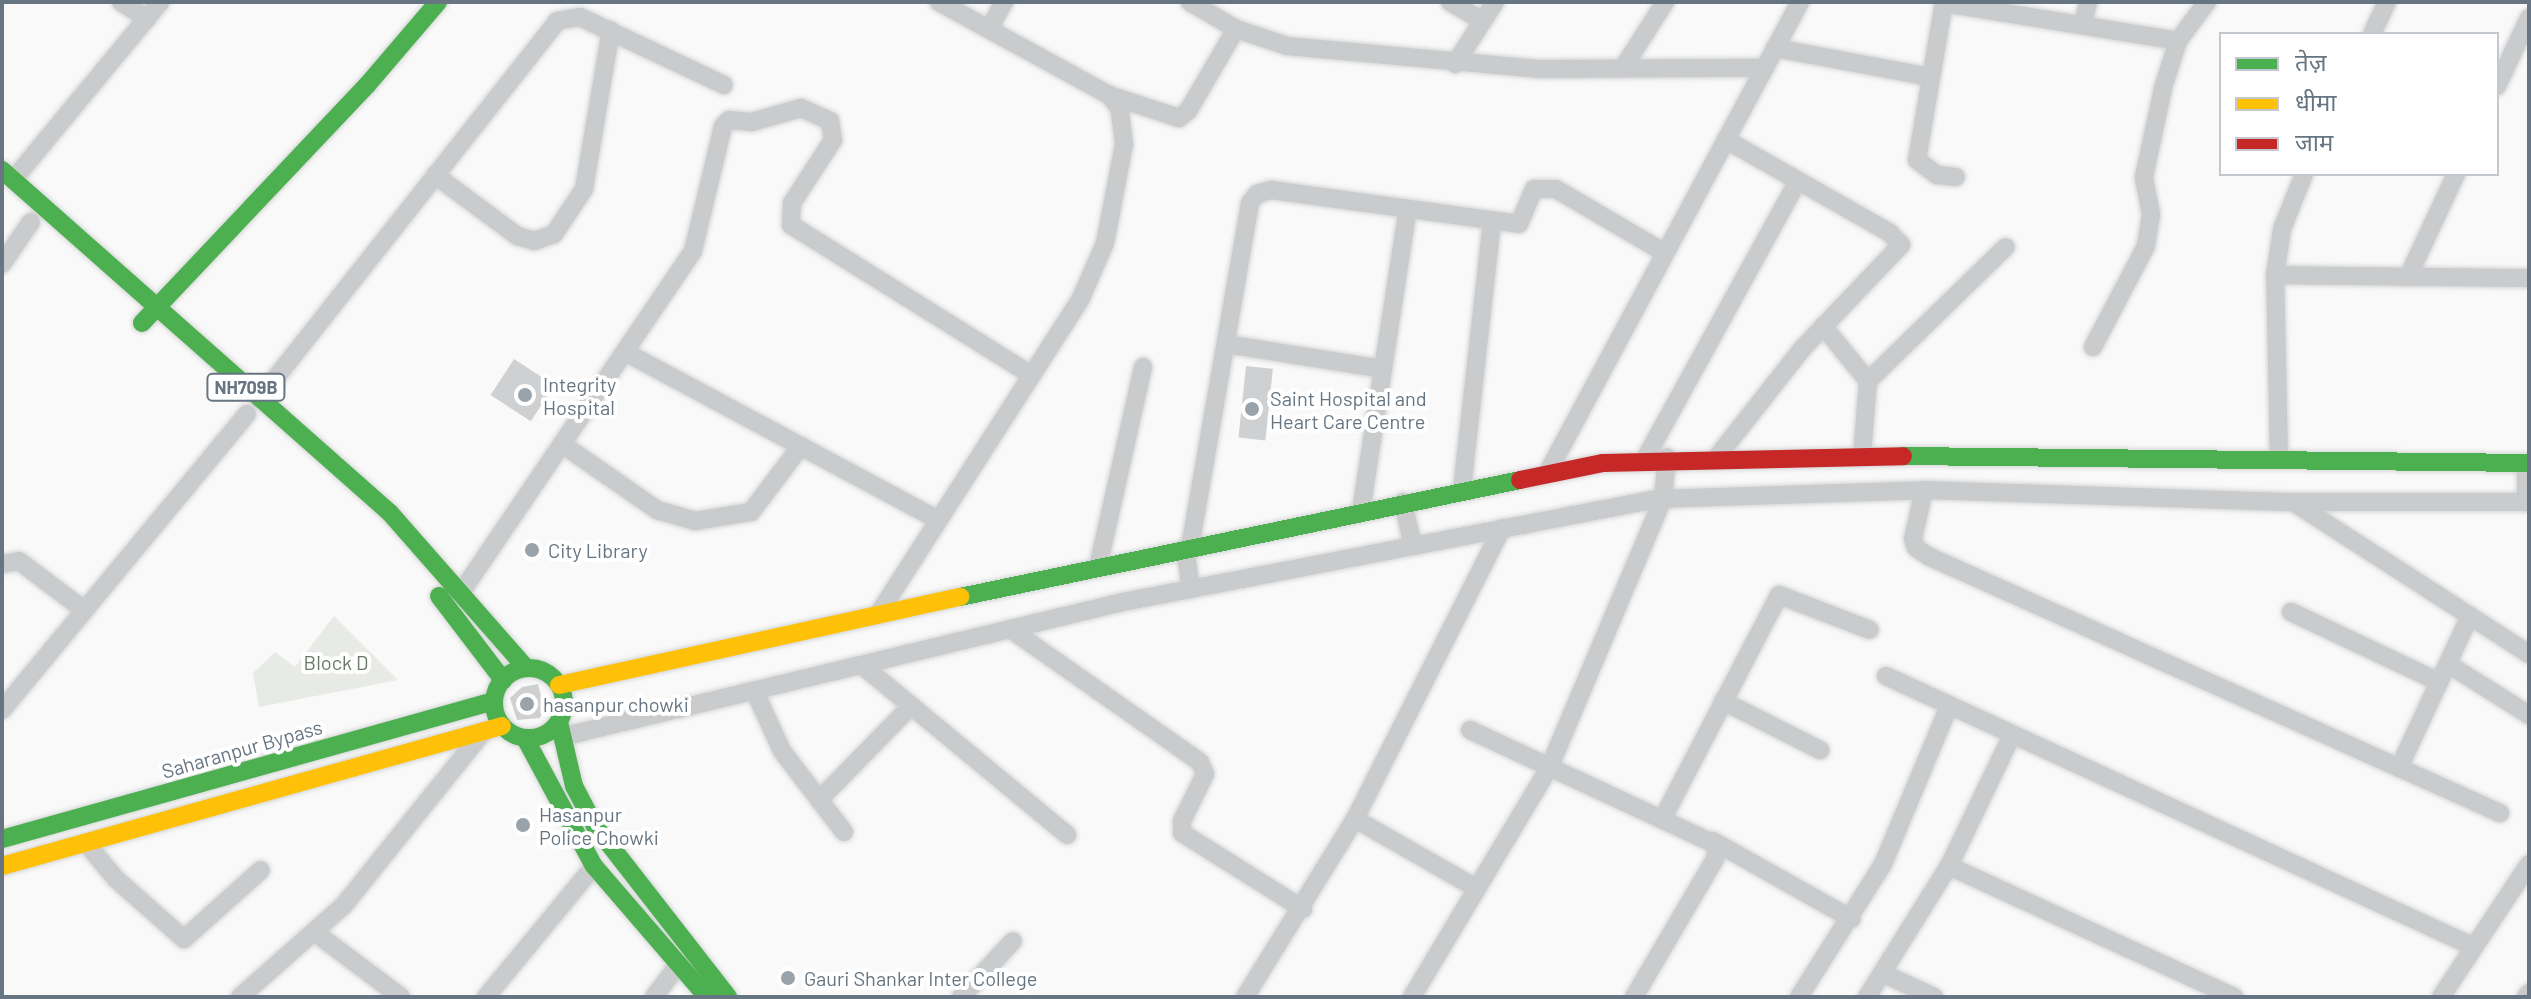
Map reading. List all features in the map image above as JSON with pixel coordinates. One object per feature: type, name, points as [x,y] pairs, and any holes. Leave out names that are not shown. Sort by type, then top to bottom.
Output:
[{"type":"main road","points":[[146,320],[368,84],[438,2]]},
{"type":"main road","name":"NH709B","points":[[8,175],[146,320],[259,399],[390,513],[462,591],[526,668],[539,669],[559,685]]},
{"type":"main road","points":[[2,196],[36,227]]},
{"type":"main road","points":[[728,997],[595,826],[574,786],[560,730],[564,698],[559,685],[1098,567],[1189,565],[1361,511],[1405,507],[1462,489],[1549,470],[1645,459],[1665,478],[1717,457],[1862,455],[2279,459],[2527,482]]},
{"type":"main road","points":[[387,541],[411,562],[503,680]]},
{"type":"main road","points":[[526,668],[503,680],[494,701],[502,726],[525,738],[560,730]]},
{"type":"main road","name":"Saharanpur Bypass","points":[[2,839],[494,701]]},
{"type":"main road","points":[[2,866],[502,726]]},
{"type":"main road","points":[[525,738],[594,866],[677,967],[707,997]]},
{"type":"street","points":[[121,2],[147,18]]},
{"type":"street","points":[[8,175],[160,2]]},
{"type":"street","points":[[939,2],[1109,95],[1179,118],[1188,111],[1236,29]]},
{"type":"street","points":[[989,29],[1004,2]]},
{"type":"street","points":[[1190,2],[1236,29],[1287,46],[1455,64],[1765,68]]},
{"type":"street","points":[[1450,2],[1483,21]]},
{"type":"street","points":[[1455,64],[1495,2]]},
{"type":"street","points":[[1623,68],[1665,2]]},
{"type":"street","points":[[1549,470],[1800,2]]},
{"type":"street","points":[[2083,24],[2088,2]]},
{"type":"street","points":[[2093,347],[2150,229],[2144,177],[2178,41],[2207,2]]},
{"type":"street","points":[[2373,32],[2387,2]]},
{"type":"street","points":[[1956,177],[1937,175],[1917,160],[1944,3],[2178,41]]},
{"type":"street","points":[[259,399],[557,21],[580,17],[724,85]]},
{"type":"street","points":[[2499,82],[2529,18]]},
{"type":"street","points":[[435,175],[517,236],[534,241],[554,234],[584,189],[611,30]]},
{"type":"street","points":[[1775,48],[1930,77]]},
{"type":"street","points":[[879,613],[1081,298],[1105,243],[1124,144],[1120,109],[1109,95]]},
{"type":"street","points":[[462,591],[693,251],[726,122],[752,122],[801,108],[817,112],[835,125],[835,131],[792,203],[791,225],[1031,375]]},
{"type":"street","points":[[1717,457],[1823,326],[1901,245],[1890,233],[1726,140]]},
{"type":"street","points":[[2279,459],[2275,275],[2282,229],[2303,176]]},
{"type":"street","points":[[2408,277],[2455,176]]},
{"type":"street","points":[[1645,459],[1798,181]]},
{"type":"street","points":[[1189,565],[1250,203],[1257,194],[1271,190],[1492,221],[1524,222],[1530,193],[1539,188],[1556,189],[1665,253]]},
{"type":"street","points":[[1361,511],[1408,209]]},
{"type":"street","points":[[1462,489],[1492,221]]},
{"type":"street","points":[[2,264],[36,227]]},
{"type":"street","points":[[1862,455],[1868,381],[2006,247]]},
{"type":"street","points":[[2275,275],[2529,278]]},
{"type":"street","points":[[1823,326],[1868,381]]},
{"type":"street","points":[[1226,344],[1383,369]]},
{"type":"street","points":[[625,352],[938,520]]},
{"type":"street","points":[[1098,567],[1143,367]]},
{"type":"street","points":[[2,710],[247,414]]},
{"type":"street","points":[[562,444],[657,510],[695,521],[751,512],[801,446]]},
{"type":"street","points":[[1412,997],[1550,766],[1665,478]]},
{"type":"street","points":[[560,730],[755,692],[1013,631],[1189,565],[1502,528],[1665,478],[2293,502],[2527,482]]},
{"type":"street","points":[[1924,490],[1913,539],[1916,548],[1930,557],[2500,813]]},
{"type":"street","points":[[2293,502],[2529,654]]},
{"type":"street","points":[[1405,507],[1412,541]]},
{"type":"street","points":[[1245,997],[1303,909],[1355,819],[1502,528]]},
{"type":"street","points":[[2,564],[19,561],[84,610]]},
{"type":"street","points":[[1663,818],[1779,595],[1870,630]]},
{"type":"street","points":[[2291,612],[2439,682]]},
{"type":"street","points":[[2399,768],[2470,616]]},
{"type":"street","points":[[1013,631],[1200,762],[1205,774],[1182,821],[1182,833],[1303,909]]},
{"type":"street","points":[[2448,664],[2529,715]]},
{"type":"street","points":[[863,666],[1067,835]]},
{"type":"street","points":[[1886,676],[2011,737],[2474,947]]},
{"type":"street","points":[[755,692],[782,751],[844,832]]},
{"type":"street","points":[[1723,701],[1820,750]]},
{"type":"street","points":[[819,800],[911,706]]},
{"type":"street","points":[[1799,997],[1852,919],[1898,834],[1949,706]]},
{"type":"street","points":[[1470,730],[1713,841],[1852,919]]},
{"type":"street","points":[[240,997],[317,934],[483,732]]},
{"type":"street","points":[[1867,997],[1949,866],[2011,737]]},
{"type":"street","points":[[1355,819],[1476,888]]},
{"type":"street","points":[[1634,997],[1715,859],[1713,841]]},
{"type":"street","points":[[86,843],[127,890],[184,939],[261,870]]},
{"type":"street","points":[[2441,997],[2529,864]]},
{"type":"street","points":[[486,997],[594,866]]},
{"type":"street","points":[[1949,866],[2234,997]]},
{"type":"street","points":[[317,934],[401,997]]},
{"type":"street","points":[[961,997],[1013,941]]},
{"type":"street","points":[[654,997],[677,967]]},
{"type":"street","points":[[1884,974],[1934,997]]},
{"type":"green space","name":"Block D","points":[[334,616],[398,680],[259,707],[253,673],[275,652],[295,667]]},
{"type":"building","points":[[514,359],[554,385],[531,421],[491,395]]},
{"type":"building","points":[[1246,366],[1273,369],[1265,440],[1238,438]]},
{"type":"building","name":"hasanpur chowki","points":[[538,684],[544,709],[540,718],[517,720],[510,698],[522,687]]},
{"type":"traffic: fast","points":[[142,323],[368,84],[438,2]]},
{"type":"traffic: fast","points":[[2,170],[390,513],[526,668]]},
{"type":"traffic: fast","points":[[1903,456],[2529,463]]},
{"type":"traffic: fast","points":[[960,597],[1520,480]]},
{"type":"traffic: fast","points":[[439,596],[503,680]]},
{"type":"traffic: fast","points":[[529,668],[554,678],[564,703],[554,728],[529,738],[504,728],[494,703],[504,678],[529,668]]},
{"type":"traffic: fast","points":[[2,839],[494,701]]},
{"type":"traffic: fast","points":[[559,722],[574,786],[595,826],[728,997]]},
{"type":"traffic: fast","points":[[525,738],[594,866],[707,997]]},
{"type":"traffic: slow","points":[[559,685],[960,597]]},
{"type":"traffic: slow","points":[[2,866],[502,726]]},
{"type":"traffic: jam","points":[[1520,480],[1603,463],[1903,456]]},
{"type":"place","name":"Integrity Hospital","points":[[525,395]]},
{"type":"place","name":"Saint Hospital and Heart Care Centre","points":[[1252,409]]},
{"type":"place","name":"City Library","points":[[532,550]]},
{"type":"place","name":"hasanpur chowki","points":[[527,704]]},
{"type":"place","name":"Hasanpur Police Chowki","points":[[523,825]]},
{"type":"place","name":"Gauri Shankar Inter College","points":[[788,978]]}]
